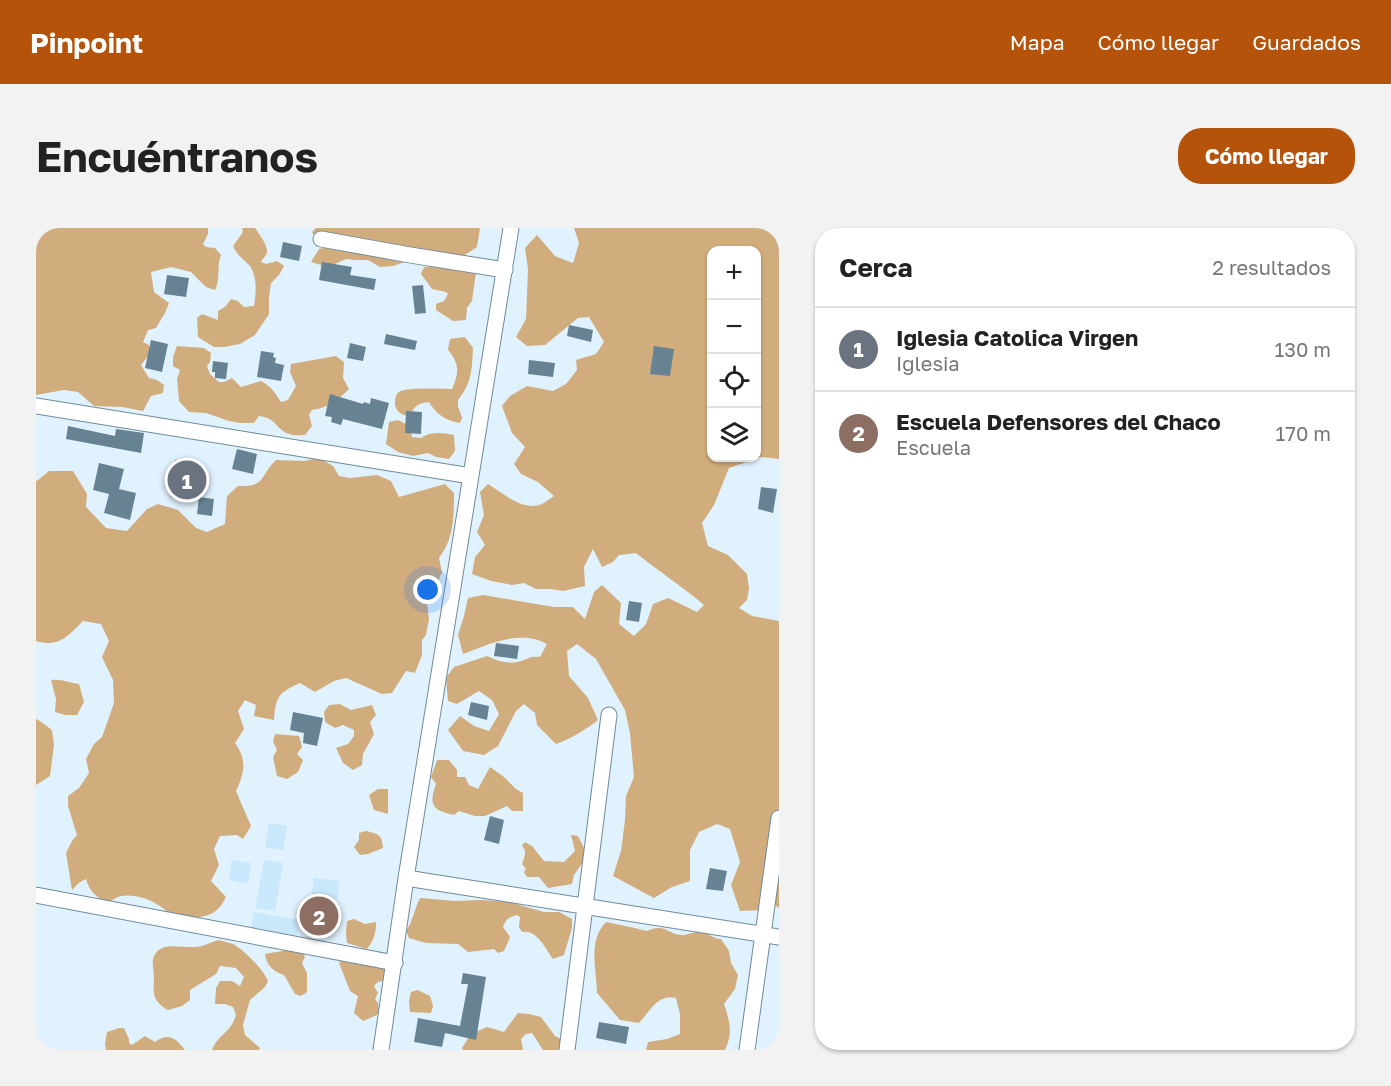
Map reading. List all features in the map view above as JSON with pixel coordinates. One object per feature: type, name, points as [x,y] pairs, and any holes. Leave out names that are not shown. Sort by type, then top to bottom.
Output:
[{"type":"street","points":[[381,1050],[406,878],[512,228]]},
{"type":"street","points":[[321,239],[505,270]]},
{"type":"street","points":[[36,406],[471,476]]},
{"type":"street","points":[[567,1050],[609,715]]},
{"type":"street","points":[[747,1050],[779,818]]},
{"type":"street","points":[[406,878],[779,937]]},
{"type":"street","points":[[36,894],[395,963]]},
{"type":"shaded area","points":[[36,228],[208,228],[203,244],[206,247],[215,248],[221,255],[215,290],[206,287],[191,272],[171,267],[151,272],[154,292],[169,303],[156,328],[148,330],[143,342],[149,345],[151,352],[141,365],[149,378],[164,385],[163,393],[151,396],[143,411],[122,407],[94,406],[78,392],[64,390],[36,395]]},
{"type":"shaded area","points":[[242,228],[255,228],[263,240],[267,253],[261,262],[266,264],[277,261],[284,266],[271,283],[269,314],[255,335],[240,344],[214,347],[198,337],[197,318],[202,314],[218,320],[218,311],[231,299],[238,301],[244,307],[254,306],[256,290],[253,273],[233,246],[243,232]]},
{"type":"shaded area","points":[[316,228],[480,228],[477,247],[463,256],[408,261],[380,267],[368,260],[346,259],[328,267],[311,262],[319,249],[336,245],[317,243],[312,232]]},
{"type":"shaded area","points":[[574,228],[779,228],[779,459],[761,457],[761,246],[707,246],[707,462],[746,462],[729,468],[714,505],[702,523],[708,546],[728,555],[747,574],[749,589],[747,600],[739,608],[752,616],[779,621],[779,908],[773,904],[763,910],[740,911],[731,885],[740,862],[730,829],[717,824],[699,832],[690,850],[690,881],[672,887],[654,898],[613,876],[621,851],[626,796],[634,777],[630,733],[625,710],[596,659],[577,644],[567,651],[569,676],[588,698],[598,720],[588,727],[556,744],[537,725],[535,713],[524,704],[516,711],[498,746],[484,755],[463,751],[448,730],[460,716],[474,726],[489,731],[499,714],[492,700],[479,691],[457,704],[448,701],[446,678],[454,667],[487,656],[512,663],[540,657],[547,644],[527,638],[516,638],[494,642],[463,654],[458,635],[468,598],[483,595],[554,607],[573,607],[585,619],[594,592],[602,585],[621,603],[619,624],[634,636],[646,624],[653,604],[668,598],[697,612],[704,605],[636,553],[619,555],[613,562],[602,567],[593,549],[584,567],[585,586],[563,591],[536,589],[524,583],[512,585],[472,574],[475,557],[485,545],[477,532],[484,515],[480,492],[488,484],[528,506],[542,504],[554,496],[538,482],[521,474],[514,464],[525,447],[512,433],[502,406],[510,396],[527,386],[553,391],[566,384],[577,370],[576,360],[596,354],[604,342],[589,317],[578,318],[545,345],[527,346],[516,337],[526,319],[528,269],[525,248],[537,235],[555,256],[573,263],[579,243]]},
{"type":"shaded area","points":[[435,266],[476,272],[472,301],[467,308],[466,320],[453,321],[436,310],[436,304],[444,301],[448,294],[432,289],[421,274],[424,267]]},
{"type":"shaded area","points":[[465,337],[473,348],[473,356],[469,382],[458,400],[462,418],[460,423],[442,416],[429,402],[417,406],[409,417],[398,412],[395,403],[396,396],[403,390],[452,389],[457,369],[455,360],[448,350],[450,339]]},
{"type":"shaded area","points":[[177,346],[204,348],[211,353],[207,366],[210,374],[219,382],[232,378],[241,387],[261,381],[270,387],[281,402],[288,400],[296,386],[290,372],[291,364],[336,356],[344,362],[343,378],[349,389],[332,403],[312,410],[309,415],[312,426],[305,435],[289,434],[265,417],[259,416],[254,423],[240,423],[206,413],[189,412],[179,401],[177,379],[180,370],[173,366]]},
{"type":"shaded area","points":[[398,420],[410,426],[412,437],[421,438],[437,433],[454,435],[455,451],[449,459],[428,453],[413,456],[398,452],[386,444],[389,422]]},
{"type":"shaded area","points":[[319,458],[333,466],[339,476],[350,478],[377,475],[391,481],[399,497],[445,484],[454,493],[450,535],[439,558],[442,572],[435,589],[426,594],[429,619],[426,635],[422,640],[422,655],[415,673],[406,671],[392,693],[382,694],[346,678],[334,681],[315,692],[300,683],[287,690],[277,700],[274,720],[254,716],[256,705],[245,700],[238,711],[244,729],[235,743],[243,761],[241,778],[236,791],[251,826],[243,839],[237,835],[220,836],[214,849],[219,865],[211,881],[226,897],[213,913],[195,917],[171,915],[154,902],[128,895],[115,898],[107,903],[94,893],[86,879],[72,890],[66,853],[77,835],[68,806],[68,796],[79,788],[89,773],[86,759],[94,744],[102,737],[114,703],[113,680],[102,657],[109,641],[101,624],[83,621],[68,636],[57,642],[36,641],[36,480],[49,471],[73,471],[87,494],[86,507],[106,528],[127,531],[147,509],[158,504],[178,510],[196,528],[207,532],[225,524],[227,496],[238,486],[254,485],[276,460],[304,461]]},
{"type":"shaded area","points":[[51,680],[79,684],[84,702],[77,715],[55,712],[56,699]]},
{"type":"shaded area","points":[[340,704],[351,710],[372,705],[376,715],[370,722],[374,734],[363,754],[362,765],[353,770],[343,763],[336,748],[348,744],[354,736],[354,730],[343,725],[335,728],[325,722],[324,712],[329,705]]},
{"type":"shaded area","points":[[36,720],[52,730],[54,745],[50,776],[36,785]]},
{"type":"shaded area","points":[[275,734],[299,736],[302,747],[297,754],[303,760],[298,772],[287,779],[277,776],[273,757],[277,750],[273,742]]},
{"type":"shaded area","points":[[437,760],[449,760],[457,770],[457,777],[465,777],[469,785],[478,789],[490,767],[523,793],[523,811],[512,811],[507,806],[485,816],[475,816],[459,811],[454,815],[437,809],[432,797],[436,784],[431,777]]},
{"type":"shaded area","points":[[378,789],[388,789],[388,814],[374,810],[369,795]]},
{"type":"shaded area","points":[[269,823],[287,826],[283,850],[265,847]]},
{"type":"shaded area","points":[[366,831],[379,835],[383,848],[360,855],[354,847],[359,840],[359,833]]},
{"type":"shaded area","points":[[571,835],[578,836],[586,858],[574,875],[572,884],[548,888],[539,877],[527,877],[524,872],[526,869],[522,864],[525,850],[522,845],[525,842],[532,846],[544,861],[564,862],[575,851]]},
{"type":"shaded area","points":[[232,860],[251,863],[248,884],[229,880]]},
{"type":"shaded area","points":[[264,860],[283,863],[275,911],[255,908]]},
{"type":"shaded area","points":[[314,878],[340,881],[337,899],[332,898],[326,937],[306,934]]},
{"type":"shaded area","points":[[420,898],[509,902],[544,912],[559,912],[572,919],[572,928],[564,955],[553,959],[536,936],[522,932],[519,927],[520,917],[517,915],[508,919],[503,927],[510,937],[504,951],[498,953],[494,949],[468,952],[458,944],[426,943],[409,938],[406,931]]},
{"type":"shaded area","points":[[254,912],[299,920],[297,936],[251,928]]},
{"type":"shaded area","points":[[354,919],[365,924],[376,922],[374,936],[367,949],[347,943],[347,921]]},
{"type":"shaded area","points":[[606,922],[647,931],[658,928],[679,935],[703,932],[721,939],[729,951],[731,963],[738,975],[735,989],[724,1004],[730,1027],[725,1050],[646,1050],[648,1042],[680,1034],[680,1014],[676,998],[664,998],[659,1001],[639,1023],[620,1020],[597,993],[595,947],[600,930]]},
{"type":"shaded area","points":[[218,940],[233,944],[242,951],[258,966],[268,981],[265,987],[250,1000],[243,1025],[245,1035],[260,1048],[259,1050],[212,1050],[231,1026],[236,1015],[233,1007],[215,1004],[216,988],[220,981],[232,981],[240,986],[244,977],[236,968],[220,966],[216,974],[190,990],[190,1000],[182,1006],[168,1010],[159,1004],[155,997],[153,959],[160,949],[171,946],[198,947]]},
{"type":"shaded area","points":[[290,949],[302,950],[305,957],[302,963],[307,973],[307,992],[301,996],[295,994],[284,975],[271,968],[265,954]]},
{"type":"shaded area","points":[[384,956],[388,980],[378,982],[374,986],[378,993],[375,999],[378,1003],[379,1014],[363,1021],[354,1013],[358,996],[350,991],[339,963],[343,958],[359,965],[366,964]]},
{"type":"shaded area","points":[[418,990],[430,996],[433,1006],[431,1013],[410,1012],[411,992]]},
{"type":"shaded area","points":[[518,1013],[541,1017],[555,1036],[563,1040],[566,1046],[558,1050],[543,1050],[532,1033],[526,1034],[521,1039],[523,1050],[463,1050],[471,1034],[487,1027],[504,1032]]},
{"type":"shaded area","points":[[124,1028],[129,1043],[132,1045],[145,1036],[155,1042],[168,1037],[178,1042],[185,1050],[106,1050],[107,1032]]},
{"type":"building","points":[[283,242],[302,246],[299,261],[280,257]]},
{"type":"building","points":[[322,262],[352,267],[350,275],[376,279],[374,290],[319,280]]},
{"type":"building","points":[[167,275],[189,278],[186,297],[164,294]]},
{"type":"building","points":[[423,285],[426,313],[415,314],[412,286]]},
{"type":"building","points":[[569,325],[593,330],[591,342],[567,336]]},
{"type":"building","points":[[386,334],[417,341],[415,350],[384,344]]},
{"type":"building","points":[[151,340],[168,344],[162,372],[145,368]]},
{"type":"building","points":[[350,343],[366,347],[363,361],[347,358]]},
{"type":"building","points":[[654,346],[674,349],[670,376],[650,374]]},
{"type":"building","points":[[261,351],[274,353],[275,363],[284,365],[281,381],[257,377]]},
{"type":"building","points":[[529,360],[555,363],[553,377],[528,374]]},
{"type":"building","points":[[213,361],[228,363],[226,379],[215,378],[215,372],[212,372]]},
{"type":"building","points":[[330,394],[363,404],[364,402],[370,404],[371,398],[389,403],[382,429],[343,419],[341,425],[331,422],[332,417],[325,416]]},
{"type":"building","points":[[406,411],[422,412],[421,434],[405,433]]},
{"type":"building","points":[[68,426],[115,436],[116,429],[144,433],[141,453],[66,439]]},
{"type":"building","points":[[237,449],[257,454],[253,474],[232,469]]},
{"type":"building","points":[[175,460],[203,464],[198,500],[171,497]]},
{"type":"building","points":[[99,463],[124,469],[119,489],[136,493],[130,520],[104,513],[109,494],[93,490]]},
{"type":"building","points":[[761,487],[777,489],[773,513],[758,509]]},
{"type":"building","points":[[199,497],[214,499],[212,516],[197,514]]},
{"type":"building","points":[[629,601],[642,603],[639,622],[626,620]]},
{"type":"building","points":[[496,643],[519,646],[517,659],[494,656]]},
{"type":"building","points":[[471,702],[489,706],[487,720],[468,715]]},
{"type":"building","points":[[293,712],[323,718],[317,746],[303,743],[304,733],[290,730]]},
{"type":"building","points":[[490,816],[504,820],[499,844],[484,840]]},
{"type":"building","points":[[710,868],[727,871],[723,891],[706,889]]},
{"type":"building","points":[[463,973],[486,977],[476,1040],[445,1033],[442,1047],[414,1042],[418,1018],[460,1026],[468,984],[461,984]]},
{"type":"building","points":[[599,1022],[629,1027],[626,1044],[596,1038]]},
{"type":"place","name":"Iglesia Catolica Virgen","points":[[187,480]]},
{"type":"place","name":"Escuela Defensores del Chaco","points":[[319,916]]}]
